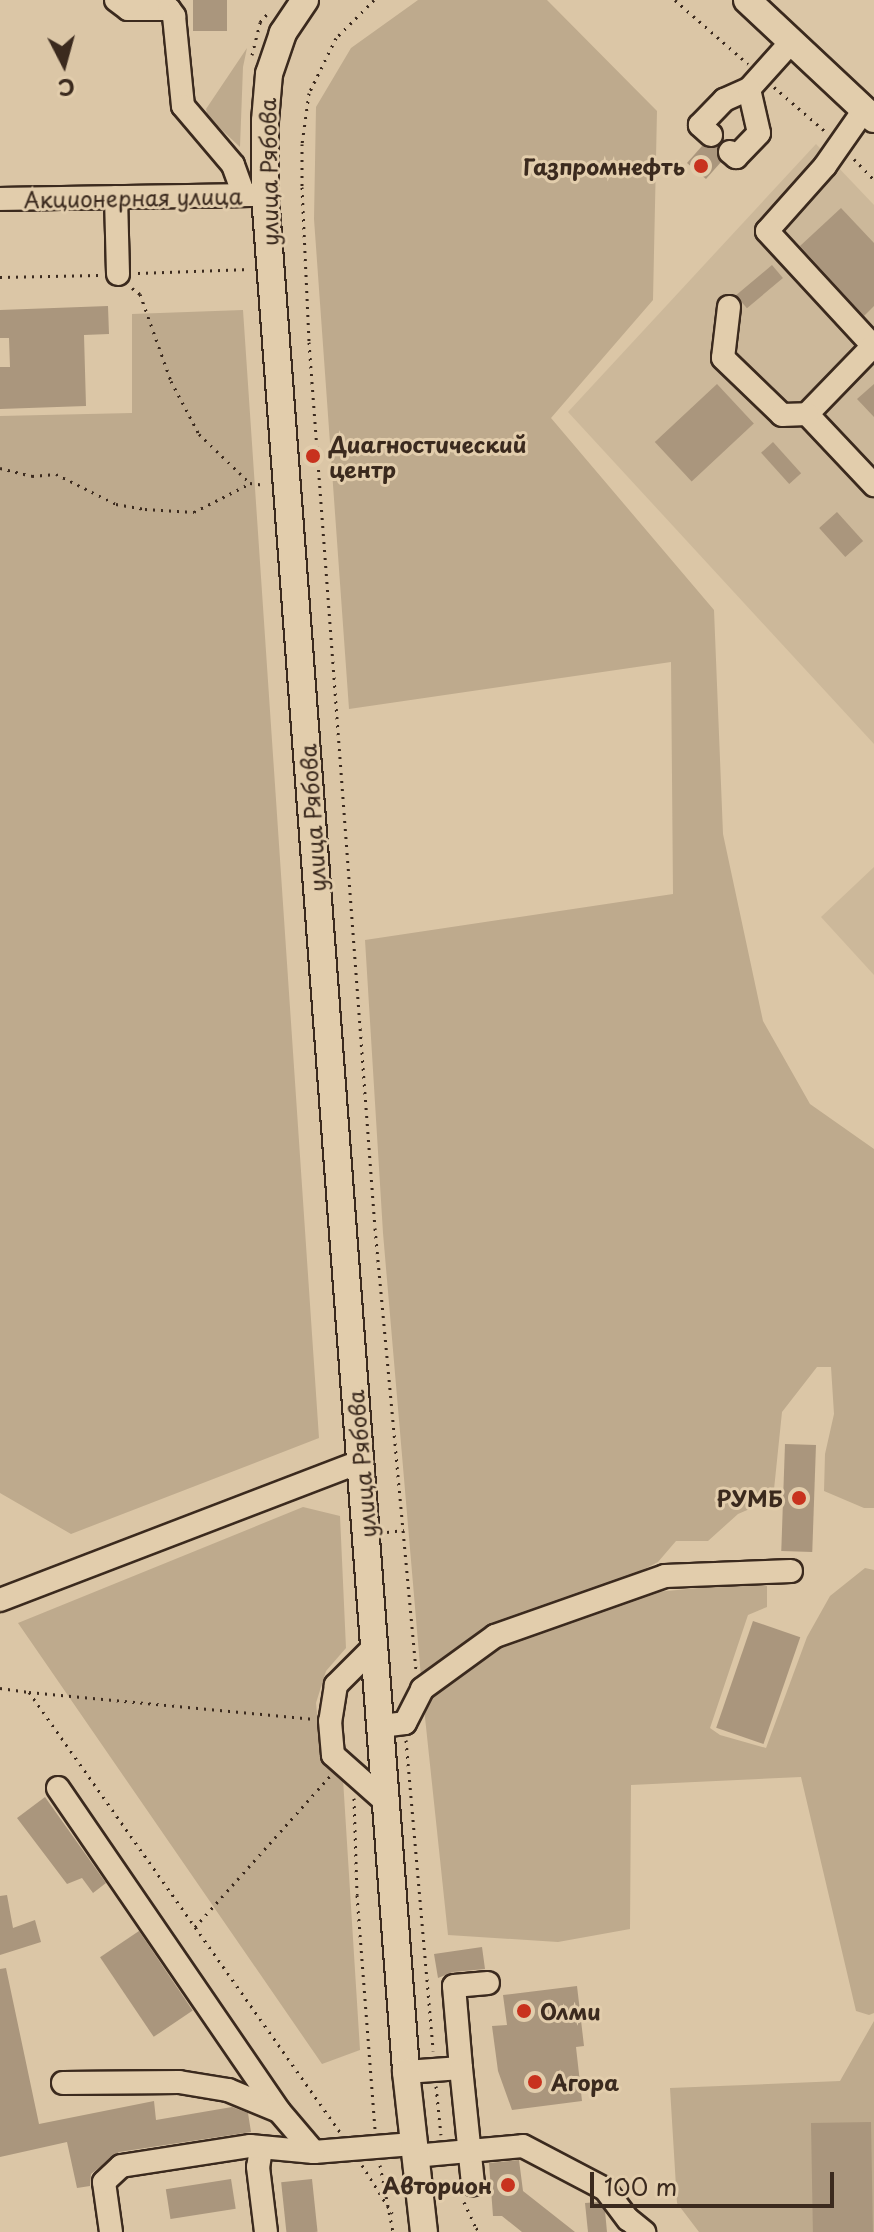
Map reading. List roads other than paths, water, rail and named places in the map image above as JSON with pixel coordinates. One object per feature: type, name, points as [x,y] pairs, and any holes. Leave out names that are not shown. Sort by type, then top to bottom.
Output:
[{"type":"main road","name":"улица Рябова","points":[[305,0],[283,33],[269,74],[255,195],[376,1645],[393,1725]]},
{"type":"main road","points":[[747,0],[869,115]]},
{"type":"main road","points":[[393,1725],[387,1803],[406,2072],[424,2232]]},
{"type":"street","points":[[116,0],[128,9],[169,9],[174,16],[183,106],[255,195]]},
{"type":"street","points":[[711,135],[700,125],[724,100],[749,89],[792,41]]},
{"type":"street","points":[[730,152],[736,157],[759,133],[749,89]]},
{"type":"street","points":[[729,307],[723,358],[782,415],[807,414],[873,346],[767,231],[869,115]]},
{"type":"street","name":"Акционерная улица","points":[[0,199],[255,195]]},
{"type":"street","points":[[116,197],[120,277]]},
{"type":"street","points":[[807,414],[874,485]]},
{"type":"street","points":[[0,1600],[360,1462]]},
{"type":"street","points":[[393,1725],[422,1689],[495,1636],[665,1576],[791,1571]]},
{"type":"street","points":[[376,1645],[336,1685],[330,1721],[333,1755],[387,1803]]},
{"type":"street","points":[[58,1788],[279,2111],[314,2152]]},
{"type":"street","points":[[466,2187],[469,2150],[454,1986],[488,1983]]},
{"type":"street","points":[[406,2072],[461,2068]]},
{"type":"street","points":[[63,2083],[179,2082],[228,2090],[279,2111]]},
{"type":"street","points":[[111,2232],[104,2182],[121,2166],[250,2146],[314,2152],[376,2147],[443,2154],[523,2146],[605,2189],[628,2219],[644,2232]]},
{"type":"street","points":[[261,2149],[258,2167],[266,2232]]},
{"type":"place","name":"Газпромнефть","points":[[701,166]]},
{"type":"place","name":"Диагностический центр","points":[[313,456]]},
{"type":"place","name":"РУМБ","points":[[799,1498]]},
{"type":"place","name":"Олми","points":[[524,2011]]},
{"type":"place","name":"Агора","points":[[535,2082]]},
{"type":"place","name":"Авторион","points":[[508,2185]]}]
